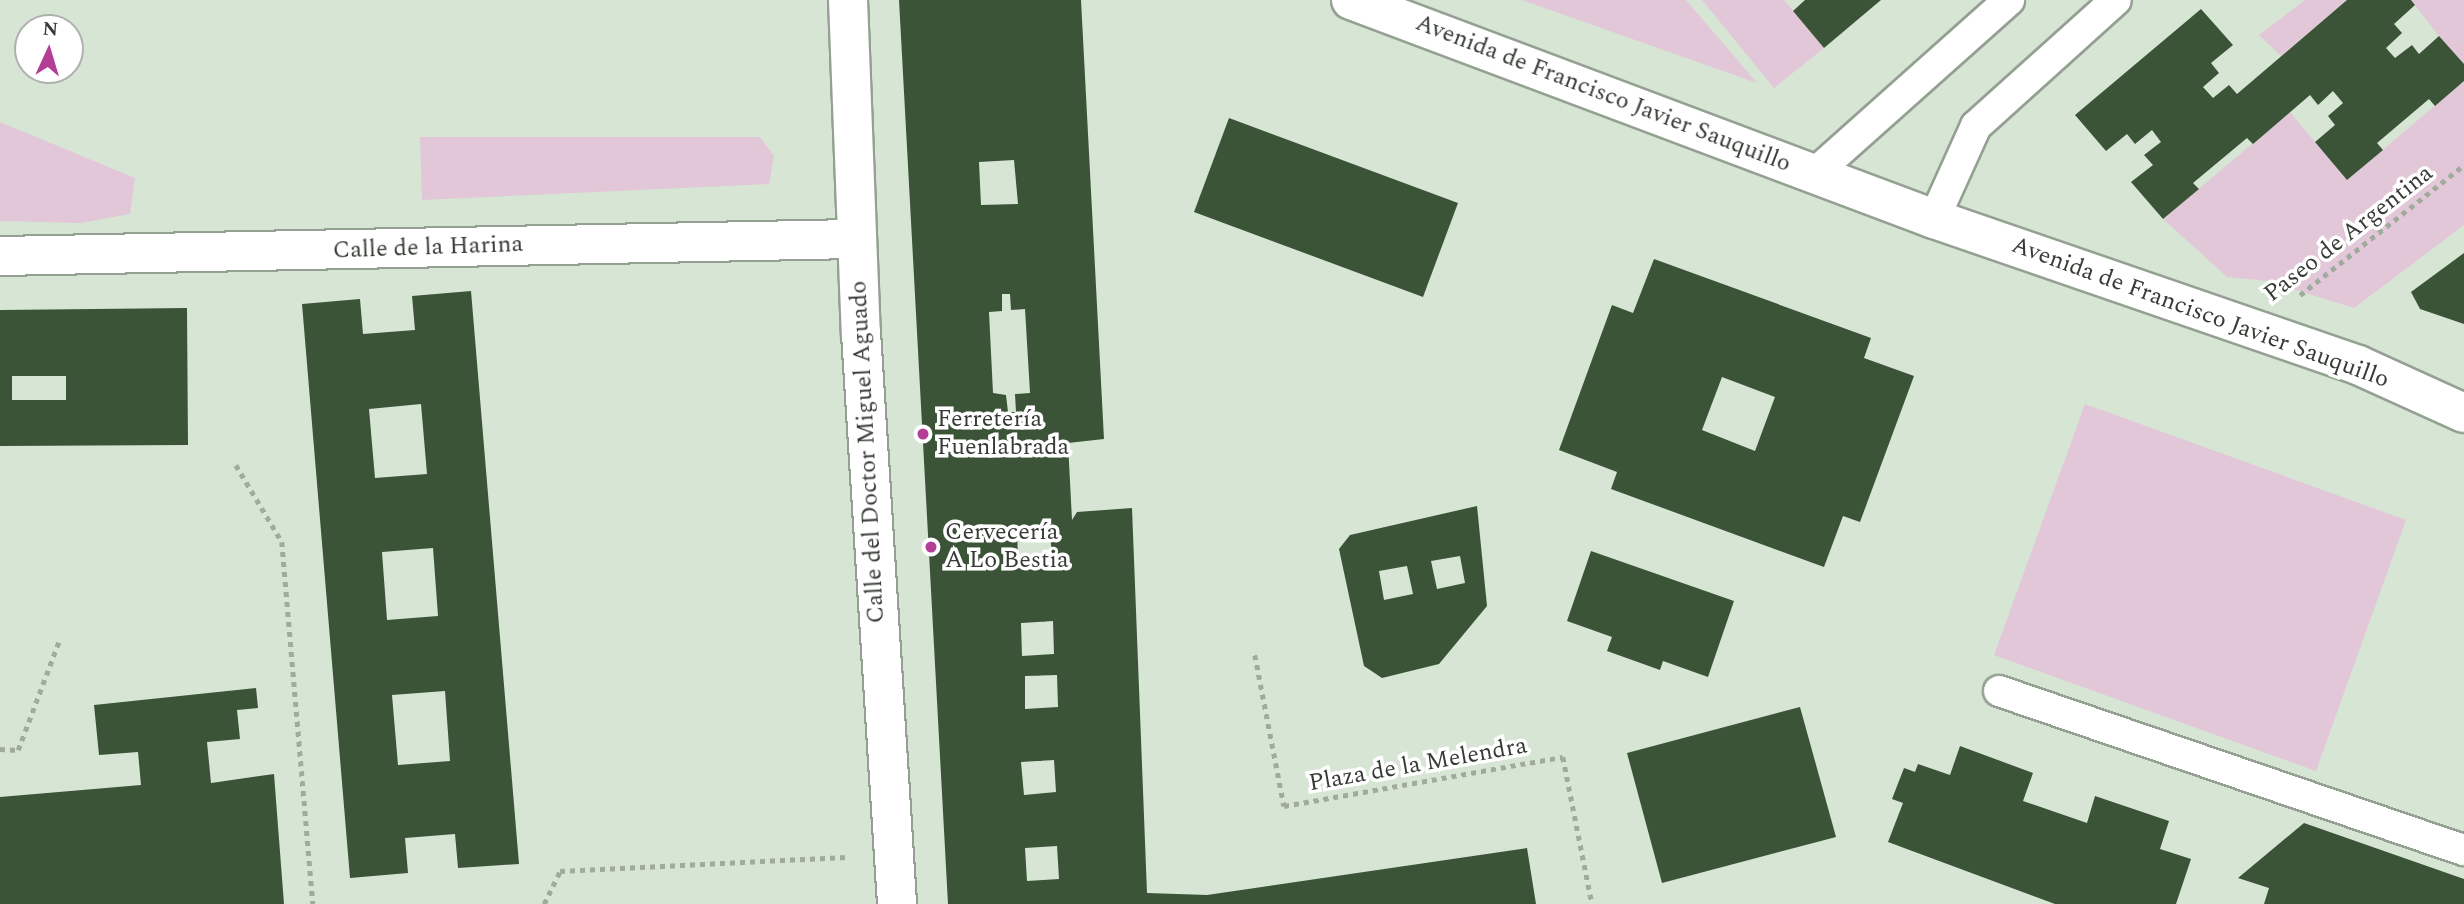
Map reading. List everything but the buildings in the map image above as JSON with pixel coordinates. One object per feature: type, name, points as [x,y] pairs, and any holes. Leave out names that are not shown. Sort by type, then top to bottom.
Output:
[{"type":"street","name":"Calle del Doctor Miguel Aguado","points":[[848,0],[857,239],[897,904]]},
{"type":"street","name":"Avenida de Francisco Javier Sauquillo","points":[[1351,0],[1410,10],[1934,219],[2358,365],[2464,413]]},
{"type":"street","name":"Calle de la Harina","points":[[0,256],[857,239]]},
{"type":"lane","name":"Avenida de Francisco Javier Sauquillo","points":[[1815,173],[2009,0]]},
{"type":"lane","points":[[1934,219],[1976,126],[2116,0]]},
{"type":"lane","points":[[1998,691],[2464,850]]},
{"type":"path","name":"Paseo de Argentina","points":[[2255,330],[2464,165]]},
{"type":"path","points":[[236,465],[282,542],[313,904]]},
{"type":"path","points":[[0,749],[18,750],[61,638]]},
{"type":"path","name":"Plaza de la Melendra","points":[[1255,655],[1284,806],[1563,757],[1592,904]]},
{"type":"path","points":[[544,904],[560,871],[893,855]]},
{"type":"shaded area","points":[[1522,0],[1686,0],[1757,83]]},
{"type":"shaded area","points":[[1702,0],[1784,0],[1824,48],[1774,88]]},
{"type":"shaded area","points":[[2305,0],[2347,0],[2281,56],[2259,35]]},
{"type":"shaded area","points":[[2411,0],[2464,0],[2464,64],[2439,36]]},
{"type":"shaded area","points":[[2464,81],[2464,225],[2354,308],[2267,281],[2227,277],[2163,219],[2290,112],[2347,180]]},
{"type":"shaded area","points":[[0,122],[135,178],[130,214],[81,223],[0,221]]},
{"type":"shaded area","points":[[420,137],[760,137],[774,156],[769,184],[422,200]]},
{"type":"shaded area","points":[[2085,404],[2406,520],[2316,771],[1994,655]]},
{"type":"place","name":"Ferretería Fuenlabrada","points":[[923,434]]},
{"type":"place","name":"Cervecería A Lo Bestia","points":[[931,547]]}]
